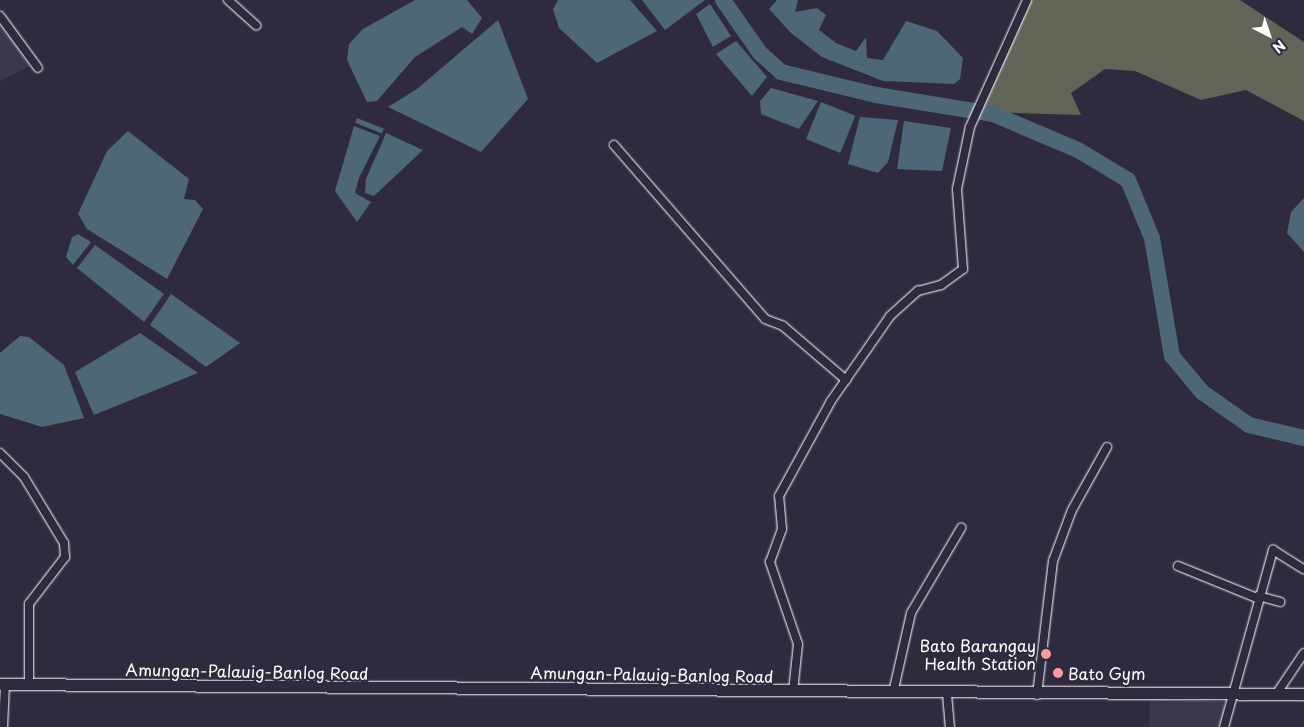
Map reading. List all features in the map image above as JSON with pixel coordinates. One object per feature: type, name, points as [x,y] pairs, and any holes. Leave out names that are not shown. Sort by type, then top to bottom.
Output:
[{"type":"main road","name":"Amungan-Palauig-Banlog Road","points":[[3,684],[1038,695],[1304,694]]},
{"type":"street","points":[[228,0],[256,26]]},
{"type":"street","points":[[793,692],[798,644],[770,562],[782,529],[778,496],[846,380],[890,316],[918,291],[941,285],[963,270],[957,189],[970,127],[1027,0]]},
{"type":"street","points":[[0,16],[38,68]]},
{"type":"street","points":[[614,145],[765,319],[783,326],[846,380]]},
{"type":"street","points":[[1038,695],[1053,561],[1072,510],[1107,447]]},
{"type":"street","points":[[0,453],[24,477],[64,550],[65,557],[29,604],[29,684]]},
{"type":"street","points":[[893,692],[911,613],[961,528]]},
{"type":"street","points":[[1224,727],[1231,694],[1273,550],[1304,569]]},
{"type":"street","points":[[1178,566],[1258,597],[1280,602]]},
{"type":"street","points":[[1278,693],[1304,653]]},
{"type":"street","points":[[3,684],[3,727]]},
{"type":"street","points":[[947,694],[950,727]]},
{"type":"shaded area","points":[[0,23],[30,66],[0,81]]},
{"type":"shaded area","points":[[1150,699],[1225,702],[1224,727],[1149,727]]},
{"type":"green space","points":[[1027,0],[1240,0],[1304,42],[1304,121],[1246,90],[1201,100],[1135,71],[1105,69],[1071,93],[1081,115],[982,112],[987,87]]},
{"type":"water","points":[[415,0],[467,0],[482,18],[472,34],[462,27],[415,57],[377,101],[367,102],[347,60],[349,44],[363,29]]},
{"type":"water","points":[[558,0],[630,0],[657,31],[597,63],[559,28],[553,9]]},
{"type":"water","points":[[642,0],[705,0],[665,30]]},
{"type":"water","points":[[777,0],[798,0],[795,12],[817,8],[826,15],[819,30],[836,43],[856,51],[866,37],[867,58],[883,60],[906,21],[937,31],[963,58],[960,79],[954,84],[883,81],[822,57],[791,33],[769,9]]},
{"type":"water","points":[[710,4],[731,36],[713,47],[696,14]]},
{"type":"water","points":[[498,20],[528,99],[481,152],[388,107],[417,89]]},
{"type":"water","points":[[736,41],[767,77],[752,96],[716,54]]},
{"type":"water","points":[[771,88],[818,101],[799,129],[761,114],[760,101]]},
{"type":"water","points":[[821,102],[855,116],[840,153],[806,139]]},
{"type":"water","points":[[860,117],[898,120],[888,162],[878,173],[848,164]]},
{"type":"water","points":[[357,118],[384,129],[382,133],[355,123]]},
{"type":"water","points":[[904,121],[951,128],[942,171],[897,169]]},
{"type":"water","points":[[354,126],[380,136],[359,178],[355,193],[371,202],[357,222],[335,191]]},
{"type":"water","points":[[128,131],[189,179],[184,199],[195,200],[203,209],[167,279],[87,229],[78,214],[107,151]]},
{"type":"water","points":[[386,133],[423,150],[374,196],[365,193],[366,179]]},
{"type":"water","points":[[1304,198],[1304,252],[1287,233],[1291,212]]},
{"type":"water","points":[[78,234],[91,242],[73,265],[66,257],[72,237]]},
{"type":"water","points":[[95,245],[164,294],[144,322],[77,268]]},
{"type":"water","points":[[171,294],[240,343],[206,367],[150,325]]},
{"type":"water","points":[[140,333],[198,373],[94,415],[75,372]]},
{"type":"water","points":[[20,336],[29,337],[64,365],[84,418],[42,427],[0,414],[0,353]]},
{"type":"waterway","points":[[723,0],[760,53],[781,72],[876,95],[993,114],[1078,150],[1128,180],[1152,238],[1172,356],[1202,392],[1249,425],[1304,438]]},
{"type":"place","name":"Bato Barangay Health Station","points":[[1046,654]]},
{"type":"place","name":"Bato Gym","points":[[1058,673]]}]
